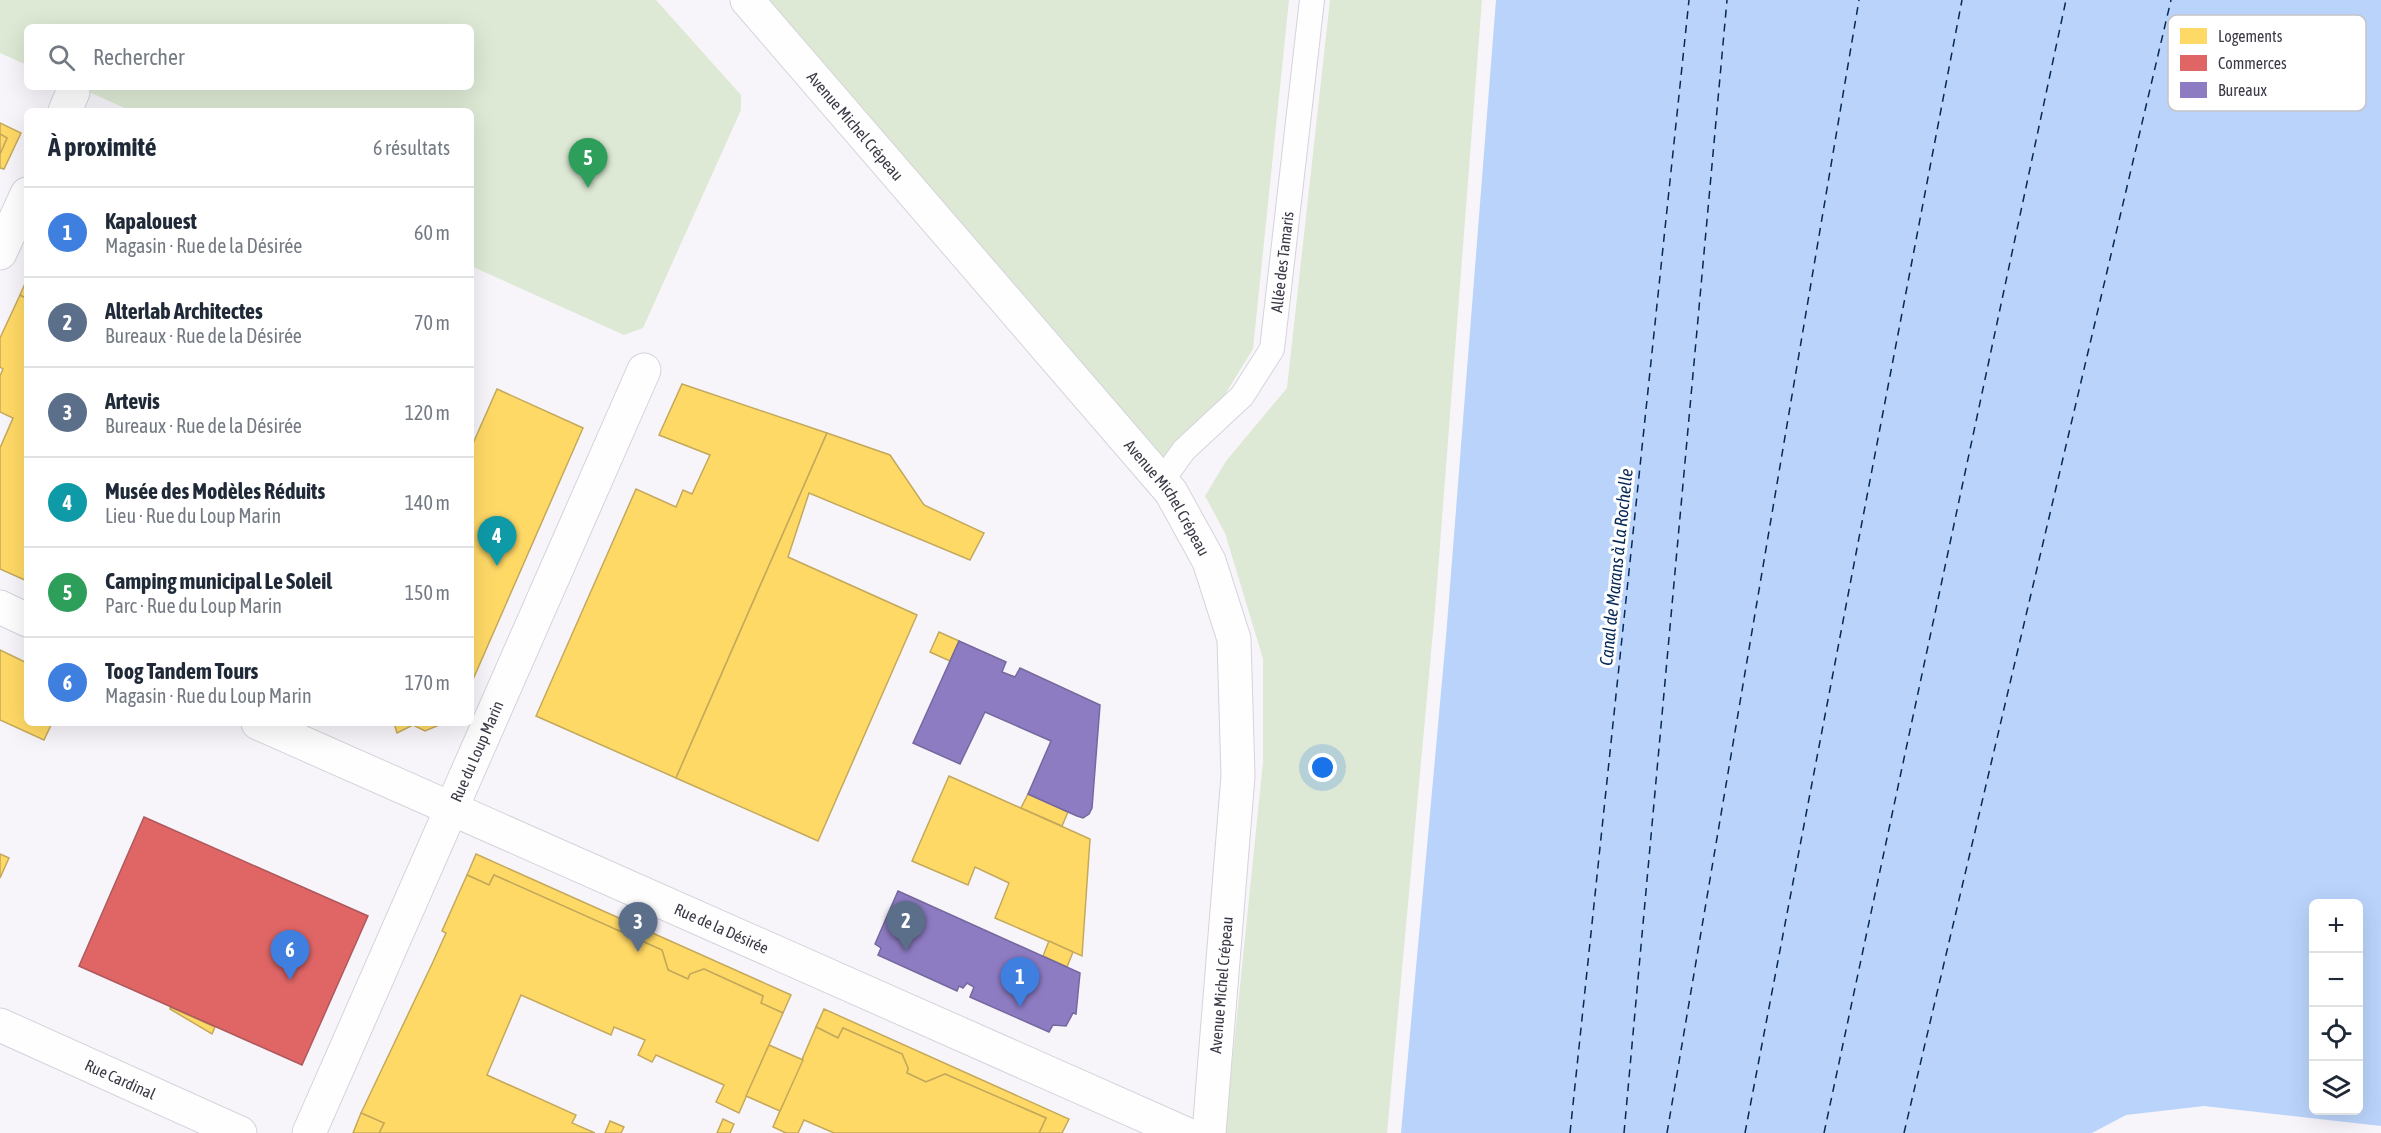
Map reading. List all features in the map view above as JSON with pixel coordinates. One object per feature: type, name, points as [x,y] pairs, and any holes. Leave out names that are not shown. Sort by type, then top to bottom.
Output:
[{"type":"street","name":"Avenue Michel Crépeau","points":[[747,0],[1172,492],[1209,561],[1234,639],[1238,776],[1209,1133]]},
{"type":"street","points":[[0,253],[24,201]]},
{"type":"street","name":"Rue du Loup Marin","points":[[309,1133],[644,370]]},
{"type":"street","points":[[0,607],[24,619]]},
{"type":"street","name":"Rue de la Désirée","points":[[265,726],[1184,1133]]},
{"type":"street","name":"Rue Cardinal","points":[[0,1025],[240,1133]]},
{"type":"lane","name":"Allée des Tamaris","points":[[1161,482],[1184,450],[1242,396],[1272,349],[1312,0]]},
{"type":"green space","points":[[0,0],[656,0],[741,95],[741,110],[643,328],[624,335],[474,267],[474,108],[124,108],[85,90],[474,90],[474,24],[24,24],[24,64],[0,53]]},
{"type":"green space","points":[[747,0],[1289,0],[1253,349],[1213,414],[1173,492]]},
{"type":"green space","points":[[1330,0],[1482,0],[1435,610],[1387,1133],[1225,1133],[1263,762],[1263,659],[1225,533],[1205,496],[1226,461],[1287,388]]},
{"type":"water","name":"Canal de Marans à La Rochelle","points":[[1496,0],[2381,0],[2381,1126],[2204,1106],[2126,1115],[2092,1133],[1401,1133],[1446,637]]},
{"type":"building: Logements","points":[[0,123],[21,133],[4,169],[0,168],[0,154],[7,138],[0,134]]},
{"type":"building: Logements","points":[[0,134],[7,138],[0,154]]},
{"type":"building: Logements","points":[[24,286],[24,297],[20,295]]},
{"type":"building: Logements","points":[[20,295],[24,297],[24,580],[0,569],[0,448],[13,418],[0,412],[0,376],[3,369],[0,367],[0,338]]},
{"type":"building: Logements","points":[[682,384],[827,433],[676,778],[536,716],[636,489],[676,507],[683,490],[692,494],[710,455],[659,435]]},
{"type":"building: Logements","points":[[497,389],[583,428],[474,677],[474,441]]},
{"type":"building: Logements","points":[[827,433],[890,455],[924,505],[984,533],[970,560],[809,493],[788,557],[917,615],[818,841],[676,778]]},
{"type":"building: Logements","points":[[939,632],[959,641],[950,661],[930,652]]},
{"type":"building: Logements","points":[[0,650],[24,662],[24,726],[51,726],[44,740],[0,720]]},
{"type":"building: Logements","points":[[395,726],[411,726],[397,733]]},
{"type":"building: Logements","points":[[415,726],[437,726],[425,731]]},
{"type":"building: Logements","points":[[949,776],[1090,839],[1082,956],[995,918],[1009,883],[975,867],[968,885],[912,861]]},
{"type":"building: Logements","points":[[1028,794],[1068,812],[1062,826],[1021,808]]},
{"type":"building: Logements","points":[[0,854],[9,858],[0,878]]},
{"type":"building: Logements","points":[[476,854],[791,995],[783,1013],[761,1003],[763,996],[704,969],[690,974],[688,979],[668,970],[662,950],[494,875],[489,885],[467,875]]},
{"type":"building: Logements","points":[[467,875],[489,885],[494,875],[662,950],[668,970],[688,979],[690,974],[704,969],[763,996],[761,1003],[783,1013],[739,1113],[716,1102],[724,1085],[656,1055],[652,1062],[638,1055],[645,1040],[614,1027],[611,1035],[521,995],[487,1075],[576,1115],[572,1123],[595,1133],[379,1133],[384,1123],[361,1113],[446,933],[442,931]]},
{"type":"building: Logements","points":[[1049,941],[1073,952],[1067,967],[1043,956]]},
{"type":"building: Logements","points":[[170,1007],[215,1027],[212,1034],[170,1009]]},
{"type":"building: Logements","points":[[824,1009],[1069,1119],[1062,1133],[1039,1133],[1046,1118],[945,1074],[926,1082],[907,1073],[908,1068],[902,1054],[843,1028],[838,1038],[816,1027]]},
{"type":"building: Logements","points":[[816,1027],[838,1038],[843,1028],[902,1054],[908,1068],[907,1073],[926,1082],[945,1074],[1046,1118],[1039,1133],[834,1133],[804,1120],[798,1133],[786,1133],[773,1127]]},
{"type":"building: Logements","points":[[769,1045],[803,1060],[780,1111],[746,1096]]},
{"type":"building: Logements","points":[[361,1113],[384,1123],[379,1133],[353,1133]]},
{"type":"building: Logements","points":[[723,1119],[734,1124],[730,1133],[717,1133]]},
{"type":"building: Logements","points":[[610,1121],[624,1127],[621,1133],[605,1133]]},
{"type":"building: Commerces","points":[[144,817],[368,916],[302,1065],[79,966]]},
{"type":"building: Bureaux","points":[[959,641],[1006,662],[1002,672],[1015,677],[1020,668],[1100,705],[1092,808],[1089,814],[1083,818],[1028,794],[1051,741],[985,712],[960,764],[913,743]]},
{"type":"building: Bureaux","points":[[898,891],[1080,973],[1076,1014],[1073,1013],[1066,1026],[1053,1025],[1049,1032],[970,997],[974,987],[967,983],[963,988],[959,986],[957,991],[878,955],[881,948],[875,944]]},
{"type":"ferry route","points":[[1570,1133],[1689,0]]},
{"type":"ferry route","points":[[1624,1133],[1727,0]]},
{"type":"ferry route","points":[[1667,1133],[1859,0]]},
{"type":"ferry route","points":[[1745,1133],[1962,0]]},
{"type":"ferry route","points":[[1824,1133],[2066,0]]},
{"type":"ferry route","points":[[1904,1133],[2171,0]]},
{"type":"place","name":"Camping municipal Le Soleil","points":[[588,188]]},
{"type":"place","name":"Musée des Modèles Réduits","points":[[497,566]]},
{"type":"place","name":"Alterlab Architectes","points":[[906,951]]},
{"type":"place","name":"Artevis","points":[[638,952]]},
{"type":"place","name":"Toog Tandem Tours","points":[[290,980]]},
{"type":"place","name":"Kapalouest","points":[[1020,1007]]}]
